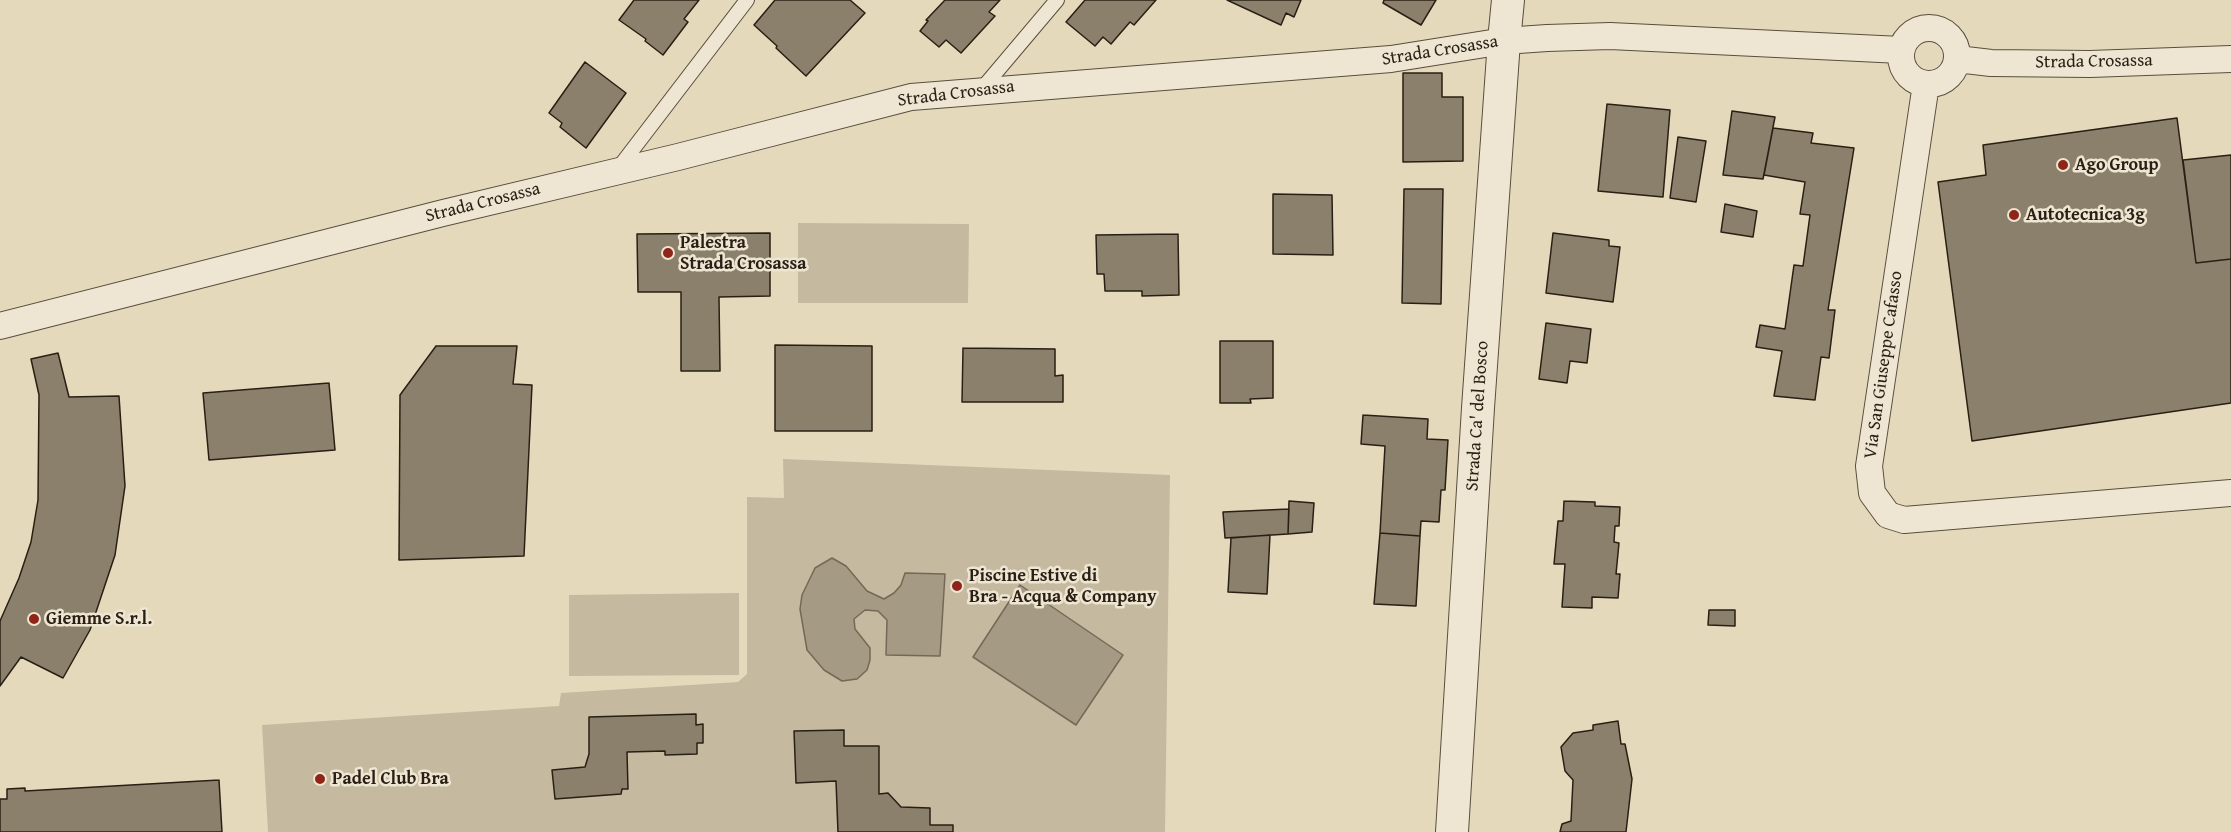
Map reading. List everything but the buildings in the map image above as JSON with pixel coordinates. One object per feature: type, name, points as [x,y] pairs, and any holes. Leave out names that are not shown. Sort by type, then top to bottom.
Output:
[{"type":"street","name":"Strada Ca' del Bosco","points":[[1452,832],[1508,0]]},
{"type":"street","points":[[1923,28],[1933,28],[1944,31],[1951,39],[1956,48],[1957,59],[1953,70],[1946,78],[1926,84],[1906,73],[1901,62],[1901,50],[1905,40],[1913,33],[1923,28]]},
{"type":"street","name":"Strada Crosassa","points":[[0,326],[911,97],[1391,59],[1504,41],[1610,36],[1901,50]]},
{"type":"street","name":"Strada Crosassa","points":[[1957,59],[1991,63],[2090,64],[2231,59]]},
{"type":"street","name":"Via San Giuseppe Cafasso","points":[[1926,84],[1869,466],[1872,493],[1888,515],[1904,520],[2231,493]]},
{"type":"lane","points":[[617,170],[747,0]]},
{"type":"lane","points":[[981,90],[1057,0]]},
{"type":"shaded area","points":[[798,223],[969,224],[968,303],[798,303]]},
{"type":"shaded area","name":"Piscine Estive di Bra - Acqua & Company","points":[[783,459],[1170,475],[1165,832],[268,832],[262,725],[559,706],[561,693],[738,682],[747,674],[747,497],[784,498]]},
{"type":"shaded area","points":[[832,558],[846,566],[867,591],[884,599],[901,585],[905,573],[945,574],[940,656],[886,655],[887,620],[878,611],[865,610],[854,619],[855,629],[870,648],[867,670],[857,679],[842,681],[824,670],[807,650],[800,609],[802,595],[815,568]]},
{"type":"shaded area","points":[[1020,585],[1123,655],[1076,725],[973,657]]},
{"type":"shaded area","points":[[739,593],[739,675],[569,676],[569,595]]},
{"type":"place","name":"Ago Group","points":[[2063,165]]},
{"type":"place","name":"Autotecnica 3g","points":[[2014,215]]},
{"type":"place","name":"Palestra Strada Crosassa","points":[[668,253]]},
{"type":"place","name":"Piscine Estive di Bra - Acqua & Company","points":[[957,586]]},
{"type":"place","name":"Giemme S.r.l.","points":[[34,619]]},
{"type":"place","name":"Padel Club Bra","points":[[320,779]]}]
